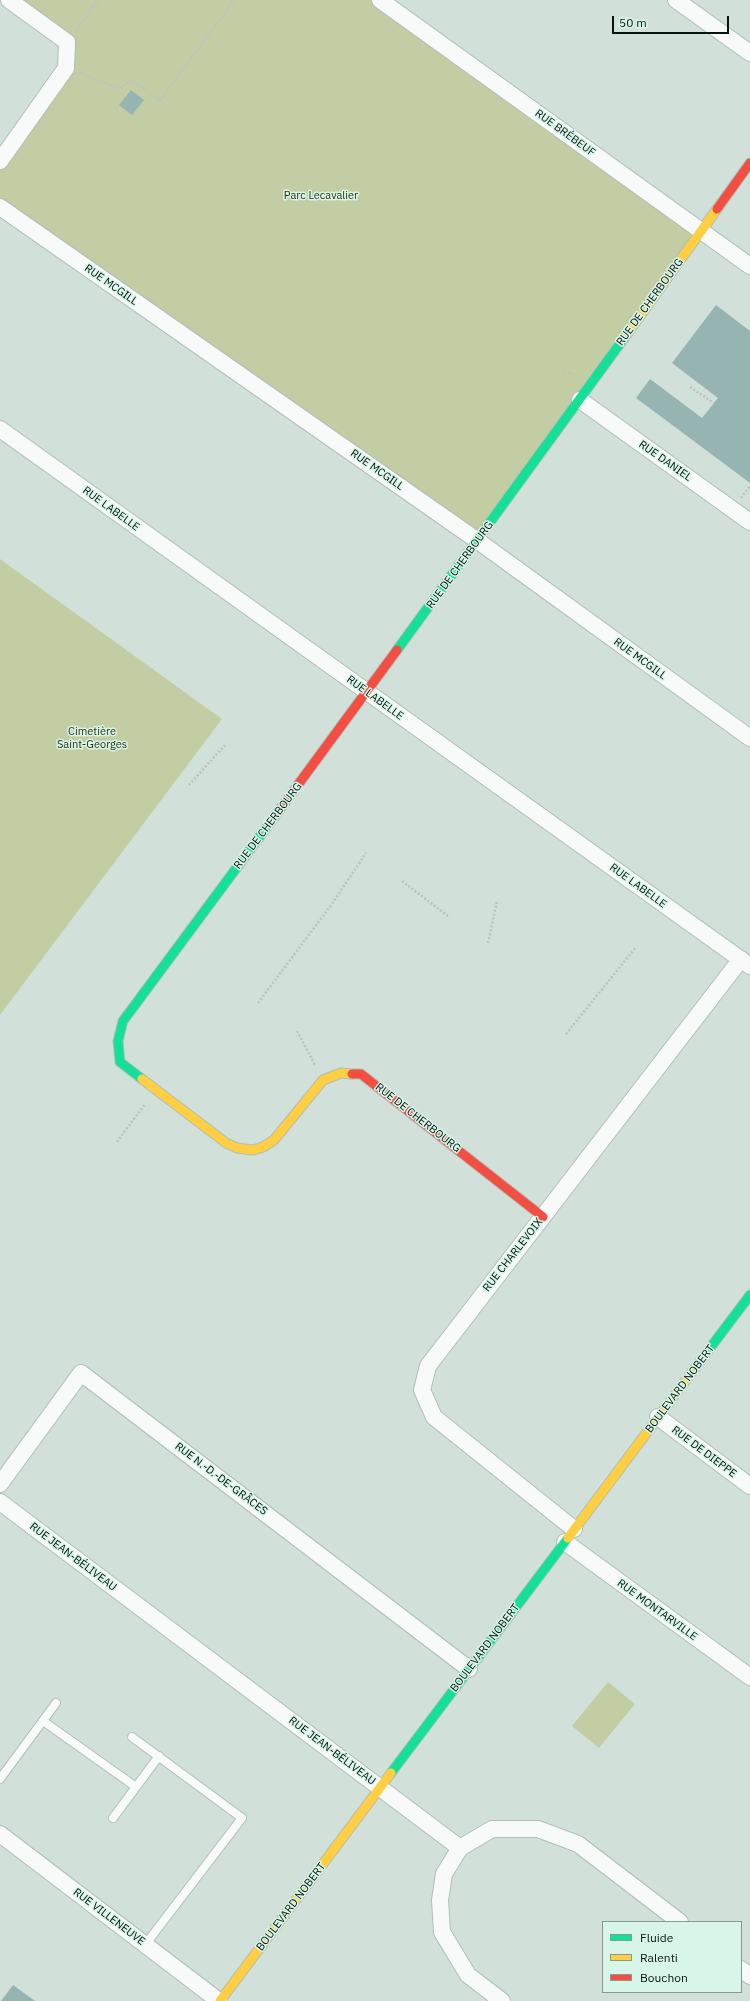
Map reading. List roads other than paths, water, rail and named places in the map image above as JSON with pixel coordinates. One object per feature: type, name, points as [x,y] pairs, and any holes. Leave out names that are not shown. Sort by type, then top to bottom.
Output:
[{"type":"street","points":[[0,161],[66,68],[67,42],[9,0]]},
{"type":"street","name":"RUE BRÉBEUF","points":[[380,0],[750,266]]},
{"type":"street","points":[[676,0],[750,53]]},
{"type":"street","name":"RUE DE CHERBOURG","points":[[543,1217],[361,1074],[341,1073],[323,1080],[274,1140],[263,1148],[253,1150],[237,1148],[226,1143],[120,1062],[118,1041],[123,1021],[478,541],[750,164]]},
{"type":"street","name":"RUE MCGILL","points":[[0,207],[478,541],[750,738]]},
{"type":"street","name":"RUE DANIEL","points":[[580,400],[750,522]]},
{"type":"street","name":"RUE LABELLE","points":[[0,429],[746,962]]},
{"type":"street","name":"RUE CHARLEVOIX","points":[[574,1529],[434,1417],[422,1390],[428,1366],[543,1217],[746,962]]},
{"type":"street","name":"BOULEVARD NOBERT","points":[[220,2001],[750,1295]]},
{"type":"street","name":"RUE N.-D.-DE-GRÂCES","points":[[0,1484],[81,1373],[469,1669]]},
{"type":"street","name":"RUE DE DIEPPE","points":[[658,1417],[750,1486]]},
{"type":"street","name":"RUE JEAN-BÉLIVEAU","points":[[0,1502],[460,1848]]},
{"type":"street","name":"RUE MONTARVILLE","points":[[565,1542],[750,1677]]},
{"type":"street","points":[[502,2001],[468,1975],[442,1932],[440,1900],[444,1874],[460,1848],[492,1829],[538,1829],[578,1844],[679,1921]]},
{"type":"street","name":"RUE VILLENEUVE","points":[[0,1834],[220,2001]]},
{"type":"street","points":[[742,1970],[750,1976]]},
{"type":"lane","points":[[0,1779],[56,1703]]},
{"type":"lane","points":[[43,1721],[136,1787]]},
{"type":"lane","points":[[132,1737],[242,1818],[145,1944]]},
{"type":"lane","points":[[113,1818],[159,1756]]},
{"type":"park label","name":"Parc Lecavalier","points":[[321,196]]},
{"type":"park label","name":"Cimetière Saint-Georges","points":[[92,738]]}]
